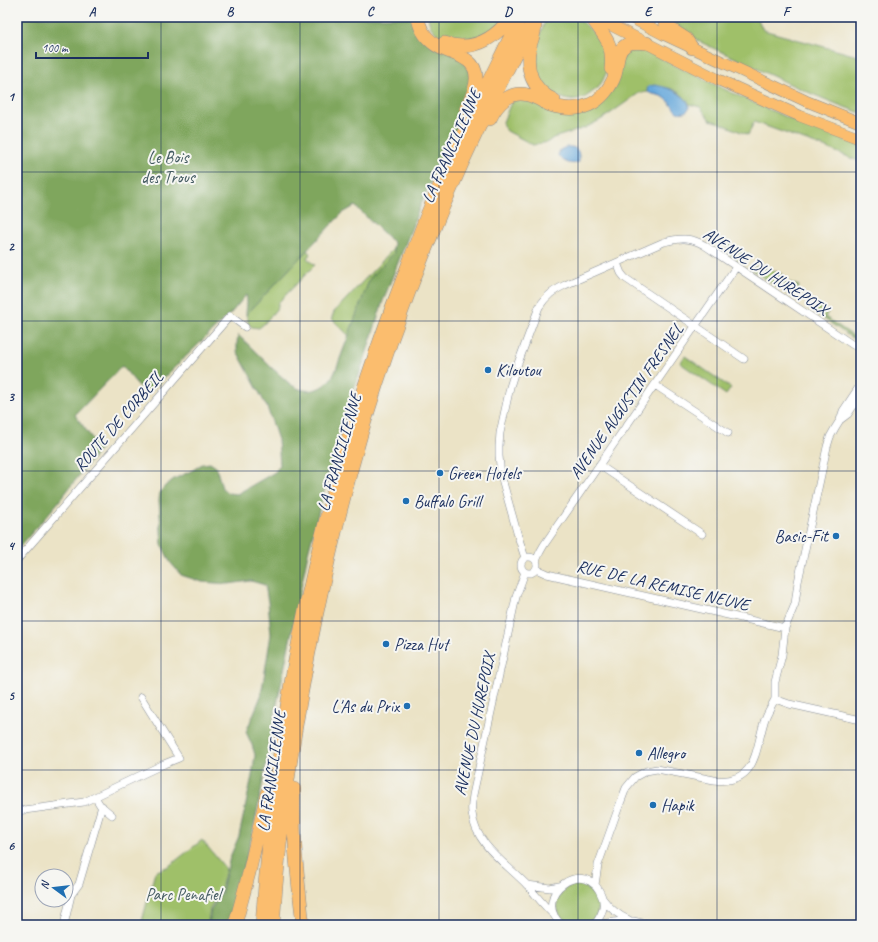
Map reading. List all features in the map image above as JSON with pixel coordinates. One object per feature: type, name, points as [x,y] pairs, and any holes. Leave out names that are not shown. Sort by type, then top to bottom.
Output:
[{"type":"highway","points":[[418,17],[418,21],[424,35],[433,44],[470,61],[475,69],[475,85],[451,144],[452,158]]},
{"type":"highway","points":[[423,17],[427,29],[433,38],[449,45],[462,47],[476,45],[486,40],[498,32],[511,17]]},
{"type":"highway","name":"LA FRANCILIENNE","points":[[268,919],[274,791],[290,688],[313,574],[351,427],[388,316],[432,203],[477,104],[520,17]]},
{"type":"highway","points":[[535,17],[535,32],[528,58],[529,71],[534,83],[543,93],[552,99],[577,103],[588,100],[597,94],[605,86],[610,74],[612,60],[606,37],[591,17]]},
{"type":"highway","name":"LA FRANCILIENNE","points":[[268,919],[278,859],[289,768],[299,703],[323,583],[336,527],[362,431],[388,350],[425,250],[476,132],[515,53],[535,17]]},
{"type":"highway","points":[[663,17],[669,27],[686,39],[692,48]]},
{"type":"highway","points":[[476,132],[487,124],[494,111],[502,101],[519,94],[527,95],[550,105],[563,108],[575,108],[590,105],[600,98],[608,88],[615,76],[618,57],[624,47],[627,44],[632,43],[647,43]]},
{"type":"highway","points":[[235,925],[261,822],[281,706],[290,688]]},
{"type":"highway","points":[[289,768],[294,780],[293,828],[303,925]]},
{"type":"main road","points":[[595,17],[732,86],[800,116],[861,139]]},
{"type":"main road","points":[[630,17],[692,48],[806,101],[861,123]]},
{"type":"street","name":"AVENUE DU HUREPOIX","points":[[562,925],[527,885],[486,846],[478,833],[472,812],[473,795],[516,597],[531,564],[521,545],[501,475],[499,446],[510,387],[539,307],[544,298],[565,285],[664,242],[686,238],[698,242],[861,349]]},
{"type":"street","points":[[617,263],[625,278],[744,359]]},
{"type":"street","name":"AVENUE AUGUSTIN FRESNEL","points":[[531,564],[736,267]]},
{"type":"street","name":"ROUTE DE CORBEIL","points":[[17,560],[230,316],[245,327]]},
{"type":"street","name":"AVENUE DU HUREPOIX","points":[[853,345],[861,355]]},
{"type":"street","points":[[594,885],[598,865],[626,788],[635,777],[646,771],[656,769],[723,781],[736,779],[747,771],[751,765],[765,720],[775,699],[775,682],[782,655],[785,628],[795,604],[798,582],[827,447],[830,437],[840,420],[843,411],[861,384]]},
{"type":"street","points":[[655,385],[728,433]]},
{"type":"street","points":[[840,420],[848,414],[861,394]]},
{"type":"street","points":[[599,465],[702,534]]},
{"type":"street","name":"RUE DE LA REMISE NEUVE","points":[[531,564],[547,574],[785,628]]},
{"type":"street","points":[[17,811],[84,802],[179,758],[141,697]]},
{"type":"street","points":[[775,699],[788,704],[861,720]]},
{"type":"street","points":[[95,797],[112,815]]},
{"type":"street","points":[[64,925],[71,895],[79,884],[102,806]]},
{"type":"street","points":[[585,880],[593,874],[598,865]]},
{"type":"street","points":[[527,885],[550,888],[559,886],[571,879],[578,878],[594,885],[600,891],[604,906],[599,920],[594,925]]},
{"type":"street","points":[[554,915],[552,900],[559,886]]},
{"type":"street","points":[[603,899],[614,912],[633,922]]},
{"type":"street","points":[[594,925],[610,922],[633,922],[652,925]]},
{"type":"green space","name":"Le Bois des Trous","points":[[17,17],[418,17],[424,35],[470,61],[471,97],[423,199],[383,301],[348,407],[328,476],[308,553],[274,719],[252,837],[228,925],[211,925],[209,923],[211,909],[221,894],[230,857],[239,836],[252,776],[255,755],[246,732],[261,696],[271,634],[268,602],[265,585],[251,581],[228,584],[202,582],[181,575],[170,562],[162,545],[159,500],[160,492],[174,479],[202,464],[210,463],[216,467],[222,488],[228,493],[237,494],[275,472],[280,465],[278,440],[267,407],[237,351],[238,335],[273,369],[297,388],[303,390],[314,390],[319,388],[332,377],[335,372],[370,278],[394,253],[394,243],[355,206],[343,213],[330,226],[246,315],[246,295],[232,312],[146,395],[122,366],[75,415],[100,449],[56,505],[17,550]]},
{"type":"green space","points":[[428,17],[506,17],[496,28],[472,41],[447,40],[439,37],[430,26]]},
{"type":"green space","points":[[547,17],[573,17],[584,23],[594,33],[605,50],[608,69],[598,88],[584,98],[568,100],[553,95],[539,81],[534,64],[535,46]]},
{"type":"green space","points":[[670,17],[757,17],[763,30],[861,57],[861,113],[798,88],[701,42],[676,25]]},
{"type":"green space","points":[[634,49],[652,53],[693,74],[800,123],[861,146],[861,162],[754,122],[748,135],[710,120],[700,107],[689,104],[680,93],[670,88],[648,89],[648,92],[639,93],[602,119],[585,128],[553,138],[548,142],[533,145],[507,131],[503,126],[503,122],[512,100],[522,99],[593,109],[623,57],[628,51]]},
{"type":"green space","points":[[729,244],[734,246],[733,248],[749,256],[741,262],[729,254],[727,247]]},
{"type":"green space","points":[[393,249],[395,253],[370,278],[349,336],[333,320],[332,317],[334,312]]},
{"type":"green space","points":[[307,250],[310,254],[307,258],[315,265],[278,303],[278,307],[264,324],[259,328],[252,327],[248,324],[246,315]]},
{"type":"green space","points":[[759,266],[782,274],[780,279],[799,286],[796,294],[801,297],[796,299],[783,291],[782,288],[784,286],[780,284],[777,287],[750,268]]},
{"type":"green space","points":[[809,301],[828,312],[825,317],[861,341],[861,344],[807,307]]},
{"type":"green space","points":[[685,356],[731,388],[726,395],[680,363]]},
{"type":"green space","name":"Parc Penafiel","points":[[202,840],[226,869],[220,893],[210,908],[209,925],[141,925],[155,872],[169,866]]},
{"type":"green space","points":[[574,884],[582,884],[590,887],[596,893],[599,905],[596,917],[590,923],[582,926],[574,926],[566,923],[560,917],[557,909],[557,901],[560,893],[566,887]]},
{"type":"water","points":[[655,85],[679,94],[688,102],[688,110],[686,112],[677,112],[663,97],[648,92],[647,89],[649,86]]},
{"type":"water","points":[[566,147],[577,150],[579,162],[573,164],[570,163],[558,155],[560,150]]},
{"type":"place","name":"Kiloutou","points":[[488,370]]},
{"type":"place","name":"Green Hotels","points":[[440,473]]},
{"type":"place","name":"Buffalo Grill","points":[[406,501]]},
{"type":"place","name":"Basic-Fit","points":[[836,536]]},
{"type":"place","name":"Pizza Hut","points":[[386,644]]},
{"type":"place","name":"L'As du Prix","points":[[407,706]]},
{"type":"place","name":"Allegro","points":[[639,753]]},
{"type":"place","name":"Hapik","points":[[653,805]]}]
